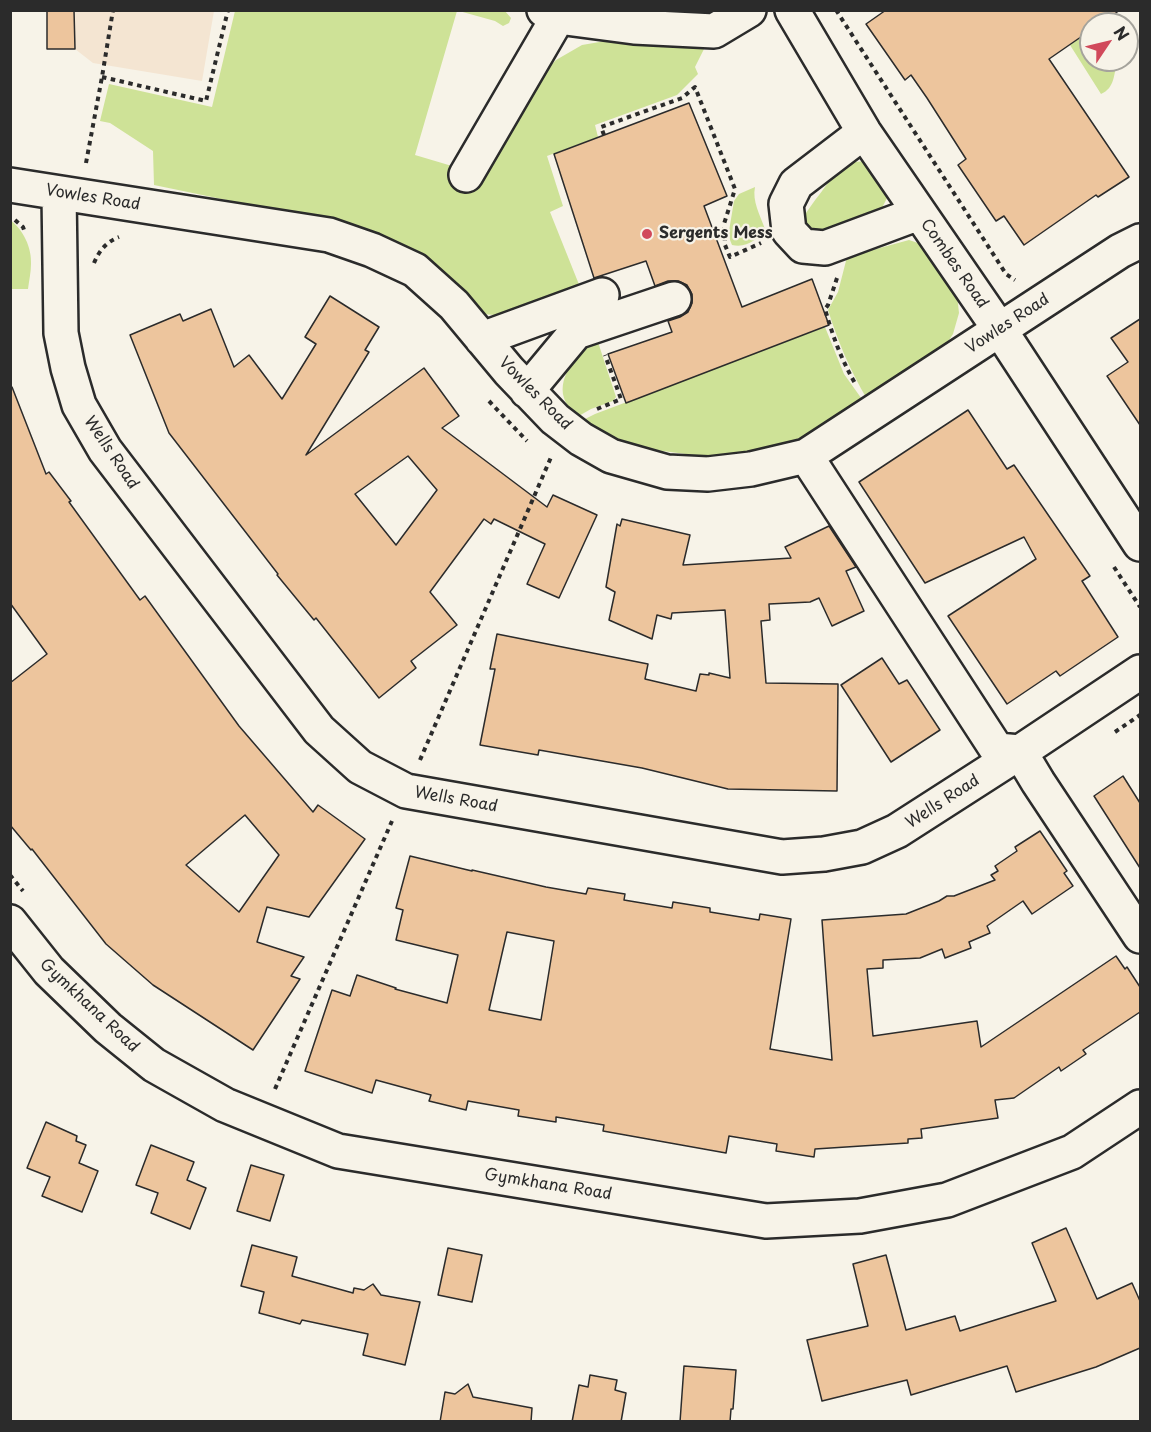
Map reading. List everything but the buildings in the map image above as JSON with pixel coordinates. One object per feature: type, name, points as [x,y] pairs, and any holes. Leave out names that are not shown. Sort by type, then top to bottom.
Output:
[{"type":"street","points":[[466,175],[551,14],[634,27],[714,31],[749,10]]},
{"type":"street","name":"Combes Road","points":[[792,10],[864,132],[1000,330],[1140,544]]},
{"type":"street","points":[[864,132],[796,184],[786,204],[789,231],[803,246],[825,248],[919,213]]},
{"type":"street","name":"Vowles Road","points":[[10,185],[329,235],[372,250],[415,270],[454,305],[527,391],[566,428],[610,456],[667,472],[708,474],[751,469],[806,456],[1120,251],[1140,242]]},
{"type":"street","name":"Wells Road","points":[[59,193],[61,333],[79,405],[105,450],[319,730],[360,767],[406,791],[782,857],[813,855],[862,847],[897,831],[1140,672]]},
{"type":"street","points":[[482,339],[598,311],[674,299]]},
{"type":"street","points":[[527,391],[576,332],[598,311]]},
{"type":"street","points":[[806,456],[997,750],[1020,752],[1140,936]]},
{"type":"street","name":"Gymkhana Road","points":[[10,922],[49,971],[108,1028],[154,1065],[225,1105],[338,1151],[766,1221],[860,1216],[947,1200],[1072,1152],[1140,1107]]},
{"type":"path","points":[[85,170],[113,10]]},
{"type":"path","points":[[102,77],[206,100],[228,10]]},
{"type":"path","points":[[836,10],[1006,274],[1020,282],[1028,311]]},
{"type":"path","points":[[604,135],[601,128],[682,98],[695,87],[735,189],[724,224],[725,245],[730,257],[789,231]]},
{"type":"path","points":[[10,215],[23,227],[30,241]]},
{"type":"path","points":[[92,266],[99,250],[113,239],[123,235]]},
{"type":"path","points":[[838,270],[836,283],[825,309],[843,362],[872,413]]},
{"type":"path","points":[[419,761],[550,458],[566,428],[590,412],[621,399],[598,311]]},
{"type":"path","points":[[486,398],[528,443]]},
{"type":"path","points":[[543,453],[560,462]]},
{"type":"path","points":[[1109,559],[1140,607]]},
{"type":"path","points":[[1112,733],[1140,715]]},
{"type":"path","points":[[412,758],[430,764]]},
{"type":"path","points":[[264,1121],[281,1076],[406,791]]},
{"type":"path","points":[[10,875],[25,894]]},
{"type":"shaded area","points":[[47,11],[214,11],[202,81],[93,63],[75,49],[47,49]]},
{"type":"green space","points":[[235,11],[457,11],[415,155],[452,166],[556,60],[582,45],[623,38],[706,45],[695,67],[698,74],[677,95],[595,125],[598,137],[547,156],[563,206],[550,212],[580,287],[495,315],[481,314],[408,247],[371,230],[154,185],[153,151],[110,123],[100,121],[109,84],[212,107]]},
{"type":"green space","points":[[459,11],[505,11],[511,18],[509,23],[503,26],[495,21]]},
{"type":"green space","points":[[1079,39],[1079,59],[1070,45]]},
{"type":"green space","points":[[1087,72],[1115,72],[1109,88],[1101,94]]},
{"type":"green space","points":[[863,161],[873,165],[889,194],[881,210],[821,232],[810,229],[805,215],[815,200],[840,168]]},
{"type":"green space","points":[[755,187],[756,203],[765,229],[751,242],[732,245],[729,231],[734,201],[739,194]]},
{"type":"green space","points":[[10,220],[23,234],[30,252],[31,267],[28,289],[11,289]]},
{"type":"green space","points":[[909,240],[924,245],[957,295],[959,313],[953,334],[944,348],[867,399],[845,356],[828,310],[838,292],[847,257]]},
{"type":"green space","points":[[825,327],[844,374],[864,402],[824,428],[785,444],[751,453],[701,456],[640,448],[590,428],[581,421],[595,414]]},
{"type":"green space","points":[[597,339],[616,397],[613,401],[577,417],[565,401],[564,381],[577,357]]},
{"type":"place","name":"Sergents Mess","points":[[647,234]]}]
